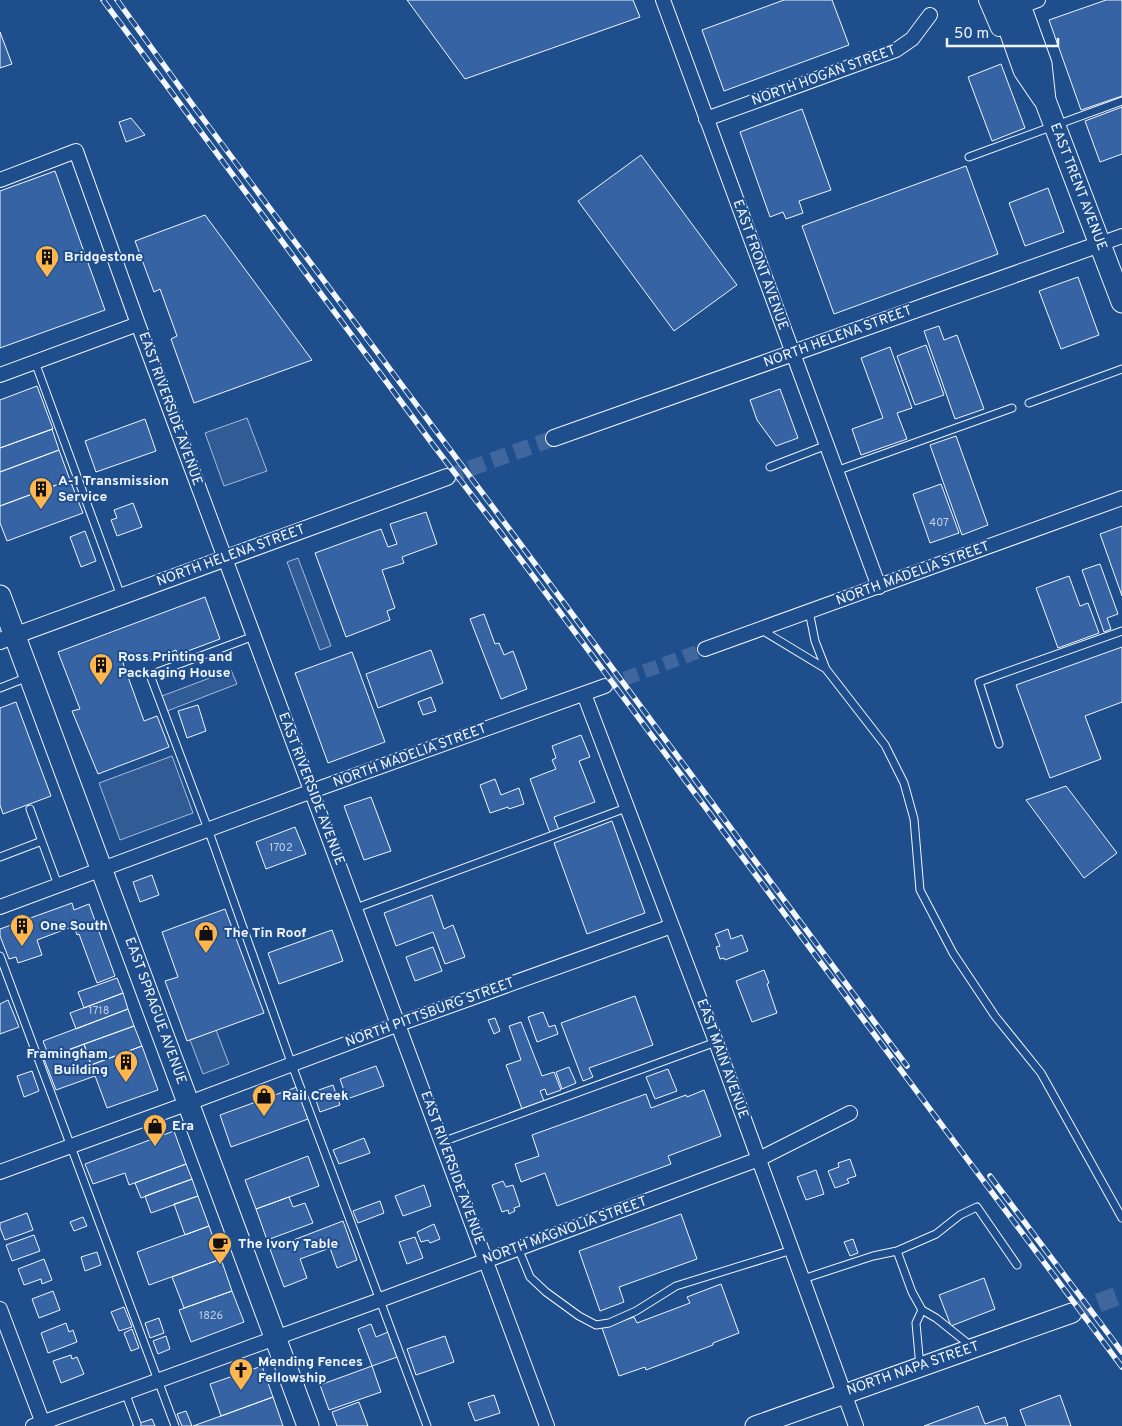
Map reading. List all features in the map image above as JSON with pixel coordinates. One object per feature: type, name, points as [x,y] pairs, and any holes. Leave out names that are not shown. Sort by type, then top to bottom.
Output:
[{"type":"main road","name":"EAST TRENT AVENUE","points":[[1011,3],[1024,70],[1045,100]]},
{"type":"main road","name":"EAST TRENT AVENUE","points":[[1011,3],[1041,64],[1045,100],[1122,302]]},
{"type":"main road","name":"EAST SPRAGUE AVENUE","points":[[0,596],[7,639],[30,676],[308,1426]]},
{"type":"main road","name":"NORTH NAPA STREET","points":[[755,1426],[1072,1313]]},
{"type":"street","name":"EAST FRONT AVENUE","points":[[663,0],[879,587]]},
{"type":"street","name":"NORTH HOGAN STREET","points":[[706,119],[896,50],[912,39],[930,15]]},
{"type":"street","name":"EAST RIVERSIDE AVENUE","points":[[0,180],[76,151],[138,324],[548,1426]]},
{"type":"street","name":"NORTH HELENA STREET","points":[[554,438],[1122,236]]},
{"type":"street","points":[[0,375],[138,324]]},
{"type":"street","name":"NORTH HELENA STREET","points":[[7,639],[447,477]]},
{"type":"street","name":"NORTH MADELIA STREET","points":[[705,649],[1122,498]]},
{"type":"street","name":"NORTH MADELIA STREET","points":[[0,907],[312,791],[606,686]]},
{"type":"street","name":"EAST MAIN AVENUE","points":[[584,694],[716,1042],[856,1426]]},
{"type":"street","name":"NORTH PITTSBURG STREET","points":[[0,1172],[399,1024],[672,926]]},
{"type":"street","name":"NORTH MAGNOLIA STREET","points":[[40,1425],[759,1159],[850,1113]]},
{"type":"street","points":[[0,1308],[40,1425]]},
{"type":"lane","points":[[969,158],[1122,101]]},
{"type":"lane","points":[[35,362],[121,597]]},
{"type":"lane","points":[[1029,403],[1122,369]]},
{"type":"lane","points":[[836,471],[1012,408]]},
{"type":"lane","points":[[770,467],[827,445]]},
{"type":"lane","points":[[809,610],[815,641],[826,669],[885,745],[904,783],[914,819],[920,890],[953,953],[994,1016],[1041,1073],[1122,1218]]},
{"type":"lane","points":[[759,629],[826,669]]},
{"type":"lane","points":[[999,744],[979,682],[1122,631]]},
{"type":"lane","points":[[254,636],[150,675],[292,1065],[427,1426]]},
{"type":"lane","points":[[0,688],[30,676]]},
{"type":"lane","points":[[356,908],[626,808]]},
{"type":"lane","points":[[30,809],[58,885]]},
{"type":"lane","points":[[0,857],[42,841]]},
{"type":"lane","points":[[0,956],[174,1426]]},
{"type":"lane","points":[[442,1142],[716,1042]]},
{"type":"lane","points":[[802,1279],[873,1256],[897,1251],[936,1234],[960,1215],[976,1207],[1017,1265]]},
{"type":"lane","points":[[518,1248],[530,1277],[546,1292],[579,1316],[596,1324],[609,1323],[636,1311],[676,1286],[792,1250]]},
{"type":"lane","points":[[897,1251],[912,1292],[922,1310],[936,1318],[973,1348]]},
{"type":"lane","points":[[920,1367],[916,1323],[922,1310]]},
{"type":"lane","points":[[125,1392],[137,1424]]},
{"type":"shaded area","points":[[247,418],[267,471],[224,486],[205,433]]},
{"type":"shaded area","points":[[298,558],[331,646],[320,650],[287,562]]},
{"type":"shaded area","points":[[231,670],[237,684],[167,711],[162,696]]},
{"type":"shaded area","points":[[172,756],[193,813],[120,840],[99,783]]},
{"type":"shaded area","points":[[216,1030],[229,1064],[203,1074],[190,1040]]},
{"type":"building","points":[[407,0],[633,0],[640,17],[465,79]]},
{"type":"building","points":[[784,0],[832,0],[849,45],[724,91],[702,30]]},
{"type":"building","points":[[1106,0],[1122,0],[1122,96],[1081,110],[1049,20]]},
{"type":"building","points":[[0,32],[12,64],[0,68]]},
{"type":"building","points":[[1001,64],[1025,128],[992,141],[968,77]]},
{"type":"building","points":[[1122,107],[1122,154],[1100,162],[1085,121]]},
{"type":"building","points":[[802,109],[831,190],[799,201],[803,213],[786,219],[783,212],[770,217],[740,132]]},
{"type":"building","points":[[131,118],[145,135],[126,142],[119,122]]},
{"type":"building","points":[[641,155],[737,285],[674,331],[578,201]]},
{"type":"building","points":[[966,166],[998,254],[834,314],[802,226]]},
{"type":"building","name":"Bridgestone","points":[[55,171],[105,310],[0,348],[0,191]]},
{"type":"building","points":[[1048,188],[1064,232],[1025,246],[1009,203]]},
{"type":"building","points":[[205,215],[312,360],[194,403],[171,339],[177,336],[160,289],[154,292],[135,241]]},
{"type":"building","points":[[1078,277],[1099,335],[1061,349],[1039,291]]},
{"type":"building","points":[[939,326],[944,340],[957,335],[984,409],[955,419],[924,331]]},
{"type":"building","points":[[926,345],[944,395],[915,405],[897,356]]},
{"type":"building","points":[[890,347],[912,408],[897,413],[907,439],[861,455],[852,429],[883,418],[861,358]]},
{"type":"building","points":[[37,386],[53,429],[0,448],[0,400]]},
{"type":"building","points":[[780,389],[798,438],[776,446],[757,420],[750,400]]},
{"type":"building","points":[[145,419],[156,451],[96,472],[85,441]]},
{"type":"building","points":[[52,429],[59,450],[0,472],[0,448]]},
{"type":"building","points":[[956,436],[988,525],[962,535],[930,445]]},
{"type":"building","points":[[59,450],[70,480],[0,506],[0,472]]},
{"type":"building","name":"A-1 Transmission Service","points":[[70,480],[83,513],[7,541],[0,523],[0,506]]},
{"type":"building","points":[[941,484],[959,533],[930,543],[913,494]]},
{"type":"building","points":[[133,503],[142,527],[117,536],[111,520],[117,518],[114,510]]},
{"type":"building","points":[[426,512],[437,544],[402,557],[404,563],[382,570],[395,608],[387,611],[390,620],[346,637],[315,553],[381,529],[388,547],[397,544],[390,524]]},
{"type":"building","points":[[1122,526],[1122,596],[1100,534]]},
{"type":"building","points":[[85,531],[96,561],[81,567],[70,537]]},
{"type":"building","points":[[1100,564],[1118,614],[1107,618],[1111,629],[1104,632],[1082,570]]},
{"type":"building","points":[[1069,576],[1080,606],[1088,603],[1099,633],[1058,648],[1036,588]]},
{"type":"building","name":"Ross Printing and Packaging House","points":[[205,597],[220,639],[177,655],[176,650],[150,660],[148,654],[123,663],[144,721],[157,716],[169,747],[98,774],[72,711],[80,709],[58,652]]},
{"type":"building","points":[[484,614],[495,644],[499,643],[504,655],[513,651],[527,689],[501,699],[470,619]]},
{"type":"building","points":[[1122,647],[1122,702],[1085,716],[1101,759],[1050,778],[1016,685]]},
{"type":"building","points":[[431,650],[443,683],[378,708],[366,674]]},
{"type":"building","points":[[352,652],[385,742],[328,763],[295,673]]},
{"type":"building","points":[[431,697],[436,711],[423,715],[418,702]]},
{"type":"building","points":[[16,702],[51,796],[3,814],[0,805],[0,708]]},
{"type":"building","points":[[198,705],[206,731],[187,738],[178,711]]},
{"type":"building","points":[[581,735],[590,757],[579,761],[595,802],[554,817],[559,830],[550,833],[530,779],[556,769],[552,760],[556,758],[552,746]]},
{"type":"building","points":[[495,779],[501,795],[519,788],[524,804],[490,813],[480,785]]},
{"type":"building","points":[[1066,786],[1117,853],[1084,878],[1026,800]]},
{"type":"building","points":[[371,797],[391,851],[364,860],[344,806]]},
{"type":"building","points":[[612,821],[645,913],[587,934],[554,843]]},
{"type":"building","points":[[295,827],[306,854],[266,869],[256,842]]},
{"type":"building","points":[[152,875],[159,895],[140,902],[133,882]]},
{"type":"building","points":[[432,895],[444,929],[453,925],[465,957],[445,964],[433,932],[396,946],[384,913]]},
{"type":"building","name":"One South","points":[[72,903],[74,910],[89,904],[115,976],[97,983],[79,934],[77,935],[74,926],[37,940],[42,955],[18,963],[16,957],[9,959],[0,936],[0,929]]},
{"type":"building","name":"The Tin Roof","points":[[225,909],[264,1013],[187,1041],[165,981],[178,977],[162,932]]},
{"type":"building","points":[[728,929],[731,939],[742,935],[748,951],[725,960],[724,958],[720,959],[716,947],[720,946],[715,934]]},
{"type":"building","points":[[332,930],[343,961],[279,984],[268,953]]},
{"type":"building","points":[[433,947],[442,971],[415,981],[406,957]]},
{"type":"building","points":[[764,970],[777,1013],[752,1022],[736,981]]},
{"type":"building","points":[[117,978],[123,993],[84,1008],[78,992]]},
{"type":"building","points":[[123,993],[128,1009],[76,1029],[70,1013]]},
{"type":"building","points":[[635,996],[653,1045],[589,1068],[593,1077],[583,1081],[561,1023]]},
{"type":"building","points":[[8,1000],[19,1027],[0,1034],[0,1004]]},
{"type":"building","points":[[128,1009],[134,1026],[49,1057],[43,1041]]},
{"type":"building","points":[[543,1012],[549,1027],[555,1025],[558,1034],[537,1042],[528,1017]]},
{"type":"building","points":[[495,1018],[500,1031],[494,1034],[488,1020]]},
{"type":"building","points":[[521,1022],[542,1076],[554,1072],[561,1090],[547,1095],[545,1089],[540,1091],[544,1101],[522,1109],[506,1065],[521,1060],[509,1026]]},
{"type":"building","points":[[134,1026],[142,1046],[91,1065],[84,1044]]},
{"type":"building","points":[[84,1044],[95,1076],[56,1090],[44,1059]]},
{"type":"building","name":"Framingham Building","points":[[142,1046],[158,1090],[107,1108],[91,1065]]},
{"type":"building","points":[[376,1066],[384,1086],[347,1099],[340,1079]]},
{"type":"building","points":[[569,1067],[576,1083],[562,1089],[556,1072]]},
{"type":"building","points":[[668,1069],[677,1091],[655,1099],[646,1077]]},
{"type":"building","points":[[32,1071],[39,1091],[24,1097],[17,1076]]},
{"type":"building","points":[[333,1085],[340,1105],[320,1112],[313,1092]]},
{"type":"building","name":"Rail Creek","points":[[297,1087],[308,1119],[231,1147],[220,1115]]},
{"type":"building","points":[[704,1090],[721,1136],[668,1156],[671,1164],[557,1206],[545,1173],[521,1182],[515,1164],[539,1156],[532,1135],[646,1094],[651,1108]]},
{"type":"building","name":"Era","points":[[174,1131],[186,1164],[129,1185],[125,1173],[93,1184],[85,1164]]},
{"type":"building","points":[[364,1138],[370,1153],[339,1164],[333,1150]]},
{"type":"building","points":[[308,1156],[319,1186],[256,1209],[245,1180]]},
{"type":"building","points":[[850,1159],[856,1176],[847,1179],[849,1183],[835,1188],[828,1171],[839,1167],[838,1163]]},
{"type":"building","points":[[186,1164],[192,1179],[141,1198],[135,1183]]},
{"type":"building","points":[[816,1170],[824,1194],[806,1200],[797,1177]]},
{"type":"building","points":[[192,1179],[198,1196],[151,1213],[145,1196]]},
{"type":"building","points":[[503,1181],[506,1187],[513,1185],[520,1206],[514,1208],[515,1211],[509,1214],[508,1210],[502,1212],[492,1185]]},
{"type":"building","points":[[424,1185],[431,1206],[403,1216],[395,1196]]},
{"type":"building","points":[[198,1196],[209,1226],[185,1235],[174,1204]]},
{"type":"building","points":[[289,1197],[293,1207],[305,1203],[313,1223],[267,1240],[256,1209]]},
{"type":"building","points":[[380,1201],[384,1213],[358,1223],[353,1211]]},
{"type":"building","points":[[27,1213],[33,1230],[5,1240],[0,1223]]},
{"type":"building","points":[[681,1214],[697,1259],[619,1287],[624,1302],[600,1311],[579,1251]]},
{"type":"building","points":[[83,1217],[87,1226],[74,1231],[70,1222]]},
{"type":"building","points":[[343,1221],[357,1260],[337,1268],[330,1248],[300,1259],[307,1278],[284,1287],[270,1249]]},
{"type":"building","points":[[434,1224],[440,1239],[430,1243],[428,1240],[421,1242],[417,1232]]},
{"type":"building","points":[[209,1226],[221,1259],[149,1285],[137,1252]]},
{"type":"building","points":[[34,1235],[40,1251],[12,1261],[6,1245]]},
{"type":"building","points":[[415,1237],[423,1258],[407,1264],[399,1242]]},
{"type":"building","points":[[853,1239],[858,1253],[850,1256],[844,1242]]},
{"type":"building","points":[[97,1252],[101,1265],[85,1271],[81,1257]]},
{"type":"building","points":[[44,1259],[52,1280],[42,1284],[41,1279],[24,1285],[18,1269]]},
{"type":"building","points":[[221,1259],[232,1291],[184,1308],[172,1277]]},
{"type":"building","points":[[984,1278],[995,1309],[951,1326],[939,1295]]},
{"type":"building","points":[[721,1284],[739,1333],[713,1343],[713,1345],[646,1370],[645,1367],[619,1376],[602,1328],[634,1317],[637,1323],[690,1303],[687,1297]]},
{"type":"building","points":[[53,1291],[60,1310],[39,1318],[32,1299]]},
{"type":"building","points":[[232,1291],[244,1322],[191,1342],[179,1310]]},
{"type":"building","points":[[124,1307],[132,1327],[119,1331],[111,1312]]},
{"type":"building","points":[[159,1318],[164,1333],[150,1338],[145,1323]]},
{"type":"building","points":[[66,1323],[69,1332],[73,1330],[77,1342],[48,1353],[41,1333]]},
{"type":"building","points":[[371,1324],[376,1337],[388,1332],[397,1357],[372,1366],[358,1329]]},
{"type":"building","points":[[132,1329],[139,1348],[131,1351],[124,1333]]},
{"type":"building","points":[[166,1336],[170,1349],[158,1354],[153,1341]]},
{"type":"building","points":[[445,1336],[454,1362],[416,1375],[407,1349]]},
{"type":"building","points":[[71,1355],[72,1359],[77,1357],[84,1374],[61,1383],[53,1361]]},
{"type":"building","name":"Mending Fences Fellowship","points":[[262,1366],[273,1397],[221,1416],[210,1384]]},
{"type":"building","points":[[372,1366],[381,1392],[329,1410],[320,1385]]},
{"type":"building","points":[[494,1395],[500,1413],[475,1421],[468,1403]]},
{"type":"building","points":[[1060,1395],[1071,1426],[1026,1426],[1020,1410]]},
{"type":"building","points":[[273,1397],[283,1426],[193,1426],[221,1416]]},
{"type":"building","points":[[359,1402],[368,1426],[337,1426],[332,1412]]},
{"type":"building","points":[[978,1406],[985,1424],[1005,1417],[1008,1426],[924,1426]]},
{"type":"building","points":[[186,1411],[192,1426],[182,1426],[177,1414]]},
{"type":"building","points":[[152,1419],[155,1426],[132,1426],[137,1424]]},
{"type":"tunnel","points":[[447,477],[554,438]]},
{"type":"tunnel","points":[[605,686],[705,649]]},
{"type":"tunnel","points":[[1072,1313],[1122,1294]]},
{"type":"railway","points":[[103,0],[1122,1367]]},
{"type":"railway","points":[[117,0],[192,104],[907,1066]]},
{"type":"railway","points":[[990,1176],[1122,1352]]},
{"type":"place","name":"Bridgestone","points":[[47,278]]},
{"type":"place","name":"A-1 Transmission Service","points":[[41,510]]},
{"type":"place","name":"Ross Printing and Packaging House","points":[[101,686]]},
{"type":"place","name":"One South","points":[[22,947]]},
{"type":"place","name":"The Tin Roof","points":[[206,954]]},
{"type":"place","name":"Framingham Building","points":[[126,1083]]},
{"type":"place","name":"Rail Creek","points":[[264,1117]]},
{"type":"place","name":"Era","points":[[155,1147]]},
{"type":"place","name":"The Ivory Table","points":[[220,1265]]},
{"type":"place","name":"Mending Fences Fellowship","points":[[241,1391]]}]
